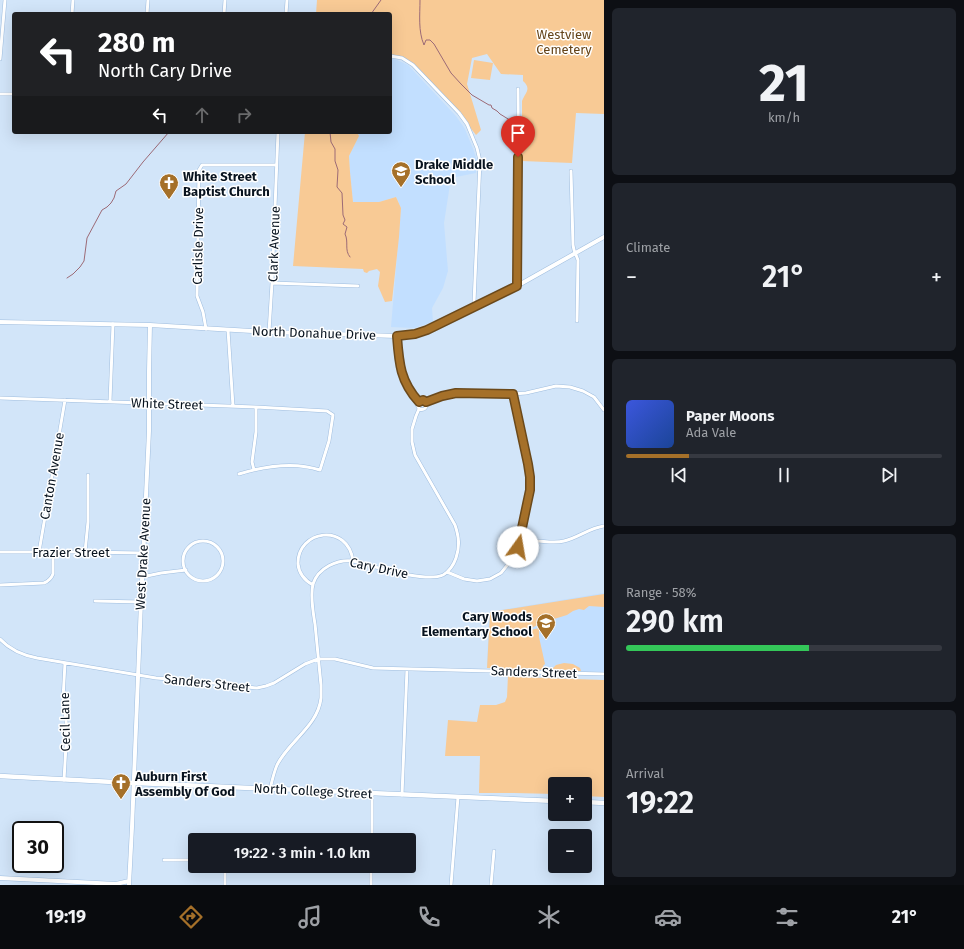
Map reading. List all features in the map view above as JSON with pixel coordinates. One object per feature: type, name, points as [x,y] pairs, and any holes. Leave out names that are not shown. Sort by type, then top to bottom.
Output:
[{"type":"main road","name":"North College Street","points":[[0,776],[372,794],[548,801]]},
{"type":"main road","points":[[592,802],[604,803]]},
{"type":"street","points":[[0,59],[5,0]]},
{"type":"street","points":[[72,12],[73,0]]},
{"type":"street","points":[[147,12],[148,0]]},
{"type":"street","points":[[224,12],[225,0]]},
{"type":"street","points":[[286,12],[287,0]]},
{"type":"street","points":[[392,56],[402,58],[413,65],[459,113],[467,124],[477,148],[480,162],[474,303],[476,306]]},
{"type":"street","points":[[517,286],[518,89]]},
{"type":"street","points":[[0,94],[12,94]]},
{"type":"street","name":"Clark Avenue","points":[[269,332],[278,134]]},
{"type":"street","name":"Carlisle Drive","points":[[206,329],[203,312],[197,296],[199,170],[202,165],[276,165]]},
{"type":"street","points":[[571,171],[573,245],[578,260],[577,321]]},
{"type":"street","name":"North Donahue Drive","points":[[0,322],[150,325],[269,332],[397,336],[421,333],[517,286],[604,237]]},
{"type":"street","points":[[272,283],[358,286]]},
{"type":"street","points":[[110,401],[113,324]]},
{"type":"street","name":"West Drake Avenue","points":[[129,883],[148,439],[150,325]]},
{"type":"street","points":[[228,330],[233,406]]},
{"type":"street","points":[[397,336],[399,359],[403,378],[409,390],[419,402],[419,409],[412,429],[412,442],[415,456],[455,525],[459,538],[457,556],[453,565],[447,572],[464,579],[477,581],[490,579],[501,573],[510,564],[518,547],[530,490],[530,477],[513,394]]},
{"type":"street","points":[[419,402],[423,400],[426,402],[456,393],[513,394],[526,393],[556,386],[570,387],[583,391],[594,397],[604,410]]},
{"type":"street","name":"White Street","points":[[0,398],[256,407],[327,411],[333,415],[329,441],[320,470],[311,467],[285,465],[271,466],[254,470]]},
{"type":"street","name":"Canton Avenue","points":[[39,552],[65,400]]},
{"type":"street","points":[[419,409],[423,409],[426,406],[426,402]]},
{"type":"street","points":[[239,474],[254,470],[252,462],[256,432],[256,407]]},
{"type":"street","points":[[85,552],[88,522],[88,474]]},
{"type":"street","points":[[520,539],[563,542],[586,531],[599,526],[604,526]]},
{"type":"street","points":[[270,789],[277,765],[285,753],[311,723],[317,712],[321,699],[312,601],[313,585],[306,582],[299,571],[298,558],[304,545],[314,537],[327,534],[340,538],[350,549],[353,561]]},
{"type":"street","points":[[196,542],[210,542],[216,545],[223,556],[222,569],[213,578],[201,581],[190,576],[186,570],[183,564],[186,551],[196,542]]},
{"type":"street","name":"Frazier Street","points":[[0,552],[143,553]]},
{"type":"street","points":[[0,585],[47,582],[53,574],[53,552]]},
{"type":"street","name":"Cary Drive","points":[[313,585],[324,569],[335,562],[347,560],[420,577],[434,577],[447,572]]},
{"type":"street","points":[[142,577],[186,570]]},
{"type":"street","points":[[95,601],[141,602]]},
{"type":"street","name":"Sanders Street","points":[[0,639],[18,653],[37,658],[156,678],[195,681],[248,688],[257,688],[274,683],[304,664],[318,659],[334,659],[373,668],[604,674]]},
{"type":"street","name":"Cecil Lane","points":[[64,780],[67,728],[63,699],[65,663]]},
{"type":"street","points":[[402,795],[407,669]]},
{"type":"street","points":[[372,794],[372,833]]},
{"type":"street","points":[[451,885],[458,797]]},
{"type":"street","points":[[491,885],[494,851]]},
{"type":"street","points":[[164,860],[188,860]]},
{"type":"street","points":[[225,873],[225,885]]},
{"type":"street","points":[[371,873],[371,885]]},
{"type":"street","points":[[0,878],[116,885],[129,883]]},
{"type":"shaded area","name":"Drake Middle School","points":[[392,59],[395,59],[408,65],[456,116],[465,129],[474,151],[477,161],[476,173],[451,178],[444,223],[448,271],[443,288],[432,308],[433,322],[414,328],[391,327],[401,208],[396,197],[379,202],[353,202],[349,156],[359,136],[358,134],[392,134]]},
{"type":"shaded area","name":"Cary Woods Elementary School","points":[[604,593],[604,672],[487,668],[489,612]]},
{"type":"green space","name":"Westview Cemetery","points":[[317,0],[604,0],[604,114],[576,113],[572,163],[522,161],[522,101],[527,89],[526,84],[523,81],[523,75],[501,74],[487,54],[472,58],[467,84],[481,130],[476,135],[459,113],[413,65],[402,58],[392,56],[392,12],[316,12]]},
{"type":"green space","points":[[474,60],[493,63],[490,80],[471,78]]},
{"type":"green space","points":[[305,134],[358,134],[359,136],[349,156],[353,202],[379,202],[396,197],[401,208],[392,301],[385,302],[378,286],[380,272],[377,269],[367,273],[364,272],[363,269],[293,266]]},
{"type":"green space","points":[[604,594],[604,607],[589,606],[584,610],[579,609],[567,615],[541,623],[526,631],[539,628],[539,637],[545,664],[543,666],[546,670],[524,668],[487,668],[490,612]]},
{"type":"green space","points":[[564,663],[573,664],[580,668],[581,671],[553,669],[556,665]]},
{"type":"green space","points":[[508,675],[516,677],[604,680],[604,797],[592,796],[592,777],[548,777],[548,794],[479,793],[480,756],[445,756],[448,720],[477,722],[480,705],[496,705],[505,702],[507,697]]},
{"type":"waterway","points":[[372,12],[381,0]]},
{"type":"waterway","points":[[420,0],[420,29],[424,45],[426,40],[430,40],[434,44],[451,73],[472,95],[491,105],[492,108],[513,122]]},
{"type":"waterway","points":[[67,278],[73,274],[84,261],[87,238],[102,210],[111,203],[116,191],[126,184],[167,134]]},
{"type":"waterway","points":[[330,134],[331,142],[335,149],[335,161],[338,170],[337,187],[342,193],[343,215],[345,220],[343,224],[347,227],[345,234],[347,240],[347,252],[350,257]]},
{"type":"place","name":"Drake Middle School","points":[[401,188]]},
{"type":"place","name":"White Street Baptist Church","points":[[169,200]]},
{"type":"place","name":"Cary Woods Elementary School","points":[[546,640]]},
{"type":"place","name":"Auburn First Assembly Of God","points":[[121,800]]},
{"type":"route","points":[[518,157],[517,286],[421,333],[397,336],[399,359],[403,378],[409,390],[419,402],[423,400],[430,402],[442,396],[456,393],[513,394],[530,477],[530,490],[518,547]]}]
